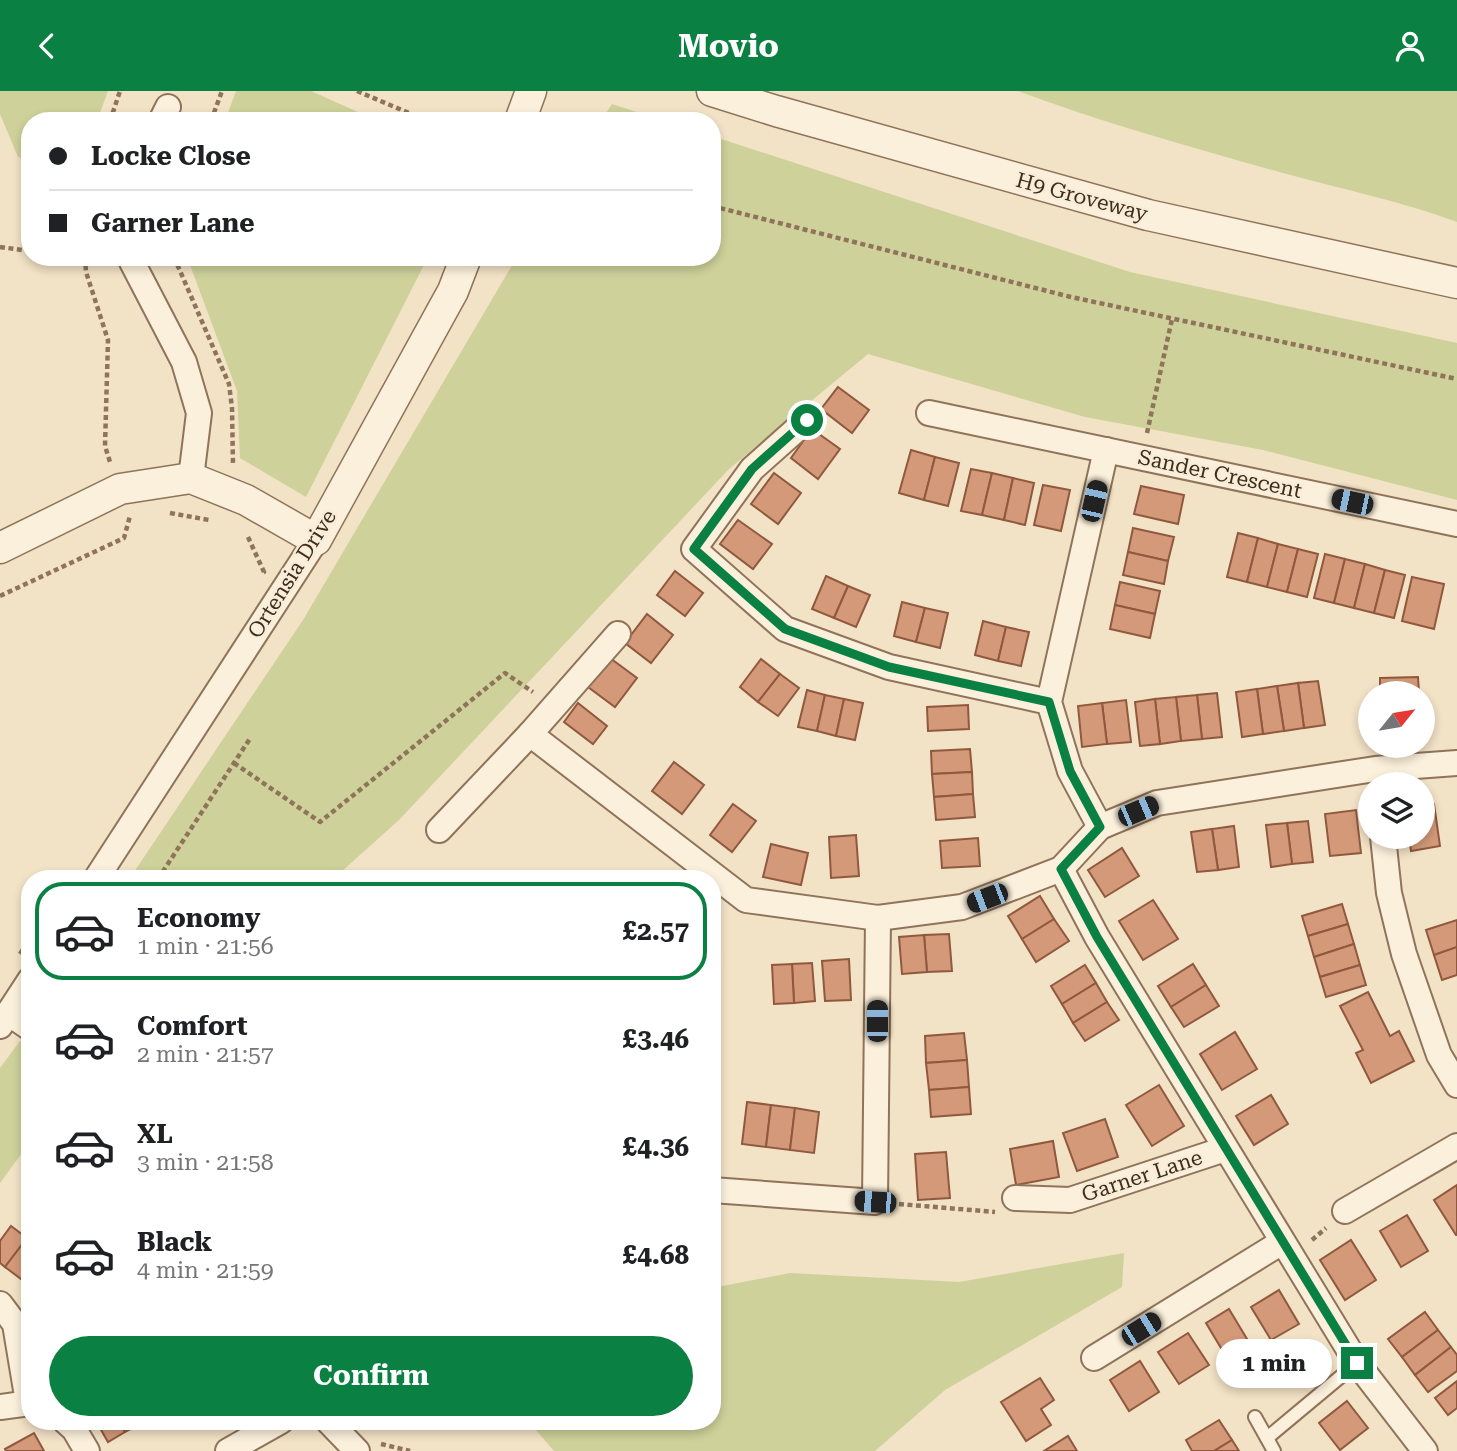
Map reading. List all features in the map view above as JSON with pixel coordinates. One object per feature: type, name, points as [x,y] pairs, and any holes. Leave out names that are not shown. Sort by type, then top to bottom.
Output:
[{"type":"street","points":[[523,112],[531,91]]},
{"type":"street","name":"H9 Groveway","points":[[712,91],[779,101],[1148,215],[1457,283]]},
{"type":"street","points":[[134,266],[184,362],[199,413],[191,478]]},
{"type":"street","name":"Ortensia Drive","points":[[102,870],[316,540],[453,291],[463,266]]},
{"type":"street","name":"Sander Crescent","points":[[929,413],[1457,524]]},
{"type":"street","points":[[807,420],[752,469],[694,549],[785,629],[889,667],[1049,702]]},
{"type":"street","points":[[1100,827],[1070,771],[1049,702],[1106,450]]},
{"type":"street","points":[[0,548],[120,489],[191,478],[246,500],[316,540]]},
{"type":"street","points":[[439,830],[530,734],[618,633]]},
{"type":"street","points":[[530,734],[697,870]]},
{"type":"street","points":[[1405,772],[1457,763]]},
{"type":"street","points":[[721,885],[746,900],[878,918],[962,907],[1061,869],[1100,827],[1157,803],[1358,779]]},
{"type":"street","points":[[1384,849],[1389,893],[1404,954],[1439,1055],[1457,1085]]},
{"type":"street","name":"Garner Lane","points":[[1061,869],[1097,937],[1357,1363],[1424,1451]]},
{"type":"street","points":[[721,1191],[875,1202],[878,918]]},
{"type":"street","points":[[21,994],[4,1020],[21,1025]]},
{"type":"street","points":[[1345,1211],[1457,1146]]},
{"type":"street","name":"Garner Lane","points":[[1015,1198],[1070,1200],[1225,1149]]},
{"type":"street","points":[[1094,1358],[1287,1250]]},
{"type":"street","points":[[0,1304],[15,1324],[21,1357]]},
{"type":"street","points":[[0,1407],[21,1403]]},
{"type":"street","points":[[75,1430],[88,1451]]},
{"type":"street","points":[[228,1451],[265,1430]]},
{"type":"street","points":[[337,1430],[357,1451]]},
{"type":"lane","points":[[1267,1439],[1357,1363]]},
{"type":"lane","points":[[1255,1417],[1274,1451]]},
{"type":"path","points":[[113,112],[120,91]]},
{"type":"path","points":[[214,112],[222,91]]},
{"type":"path","points":[[357,91],[406,112]]},
{"type":"path","points":[[721,208],[1071,297],[1457,379]]},
{"type":"path","points":[[0,247],[21,250]]},
{"type":"path","points":[[86,266],[108,340],[104,446],[120,489]]},
{"type":"path","points":[[1142,458],[1172,318]]},
{"type":"path","points":[[0,596],[124,538],[130,515],[141,512]]},
{"type":"path","points":[[165,513],[217,521]]},
{"type":"path","points":[[248,537],[264,572],[256,583]]},
{"type":"path","points":[[234,763],[320,822],[505,673],[554,706]]},
{"type":"path","points":[[164,870],[251,737]]},
{"type":"path","points":[[1287,1250],[1345,1211]]},
{"type":"green space","points":[[0,91],[108,91],[100,112],[21,112],[21,158],[18,157],[0,114]]},
{"type":"green space","points":[[236,91],[311,91],[358,112],[228,112]]},
{"type":"green space","points":[[1018,91],[1457,91],[1457,222],[1393,201],[1149,135]]},
{"type":"green space","points":[[612,104],[636,112],[607,112]]},
{"type":"green space","points":[[721,139],[1130,272],[1457,343],[1457,500],[1263,450],[1085,417],[868,354],[729,469],[399,820],[343,870],[135,870],[303,620],[512,266],[721,266]]},
{"type":"green space","points":[[190,266],[423,266],[306,497],[240,458],[237,391]]},
{"type":"green space","points":[[21,1042],[21,1154],[0,1183],[0,1068]]},
{"type":"green space","points":[[1124,1253],[1122,1287],[945,1390],[875,1451],[554,1451],[536,1430],[721,1430],[721,1286],[790,1273],[959,1282]]},
{"type":"building","points":[[838,387],[869,410],[852,433],[821,409]]},
{"type":"building","points":[[812,429],[840,449],[818,479],[791,458]]},
{"type":"building","points":[[911,450],[935,457],[924,500],[899,493]]},
{"type":"building","points":[[935,457],[959,463],[948,506],[924,500]]},
{"type":"building","points":[[971,469],[992,473],[982,515],[961,511]]},
{"type":"building","points":[[774,473],[801,493],[778,524],[751,504]]},
{"type":"building","points":[[992,473],[1013,478],[1004,520],[982,515]]},
{"type":"building","points":[[1013,478],[1034,483],[1025,525],[1004,520]]},
{"type":"building","points":[[1043,485],[1070,490],[1061,531],[1034,525]]},
{"type":"building","points":[[1141,486],[1184,495],[1178,524],[1134,514]]},
{"type":"building","points":[[738,520],[772,544],[753,569],[720,544]]},
{"type":"building","points":[[1133,528],[1174,537],[1168,561],[1128,552]]},
{"type":"building","points":[[1238,533],[1258,538],[1247,582],[1227,577]]},
{"type":"building","points":[[1258,538],[1278,544],[1267,587],[1247,582]]},
{"type":"building","points":[[1278,544],[1298,549],[1287,592],[1267,587]]},
{"type":"building","points":[[1298,549],[1318,554],[1307,597],[1287,592]]},
{"type":"building","points":[[1128,552],[1168,561],[1164,584],[1123,575]]},
{"type":"building","points":[[1325,554],[1345,559],[1334,603],[1314,598]]},
{"type":"building","points":[[1345,559],[1365,564],[1354,608],[1334,603]]},
{"type":"building","points":[[1365,564],[1385,570],[1374,613],[1354,608]]},
{"type":"building","points":[[1385,570],[1405,575],[1394,618],[1374,613]]},
{"type":"building","points":[[675,571],[703,593],[685,616],[657,595]]},
{"type":"building","points":[[826,576],[848,586],[834,618],[812,609]]},
{"type":"building","points":[[1412,577],[1444,584],[1434,629],[1402,621]]},
{"type":"building","points":[[1120,582],[1160,591],[1155,614],[1115,605]]},
{"type":"building","points":[[848,586],[870,595],[856,627],[834,618]]},
{"type":"building","points":[[902,602],[925,608],[916,642],[894,636]]},
{"type":"building","points":[[1115,605],[1155,614],[1150,638],[1110,629]]},
{"type":"building","points":[[925,608],[948,613],[940,648],[916,642]]},
{"type":"building","points":[[647,614],[673,635],[651,663],[625,643]]},
{"type":"building","points":[[983,621],[1006,627],[998,661],[975,655]]},
{"type":"building","points":[[1006,627],[1029,632],[1021,666],[998,661]]},
{"type":"building","points":[[610,658],[637,678],[615,707],[588,687]]},
{"type":"building","points":[[761,659],[780,674],[758,702],[740,687]]},
{"type":"building","points":[[780,674],[799,688],[778,716],[758,702]]},
{"type":"building","points":[[1418,677],[1418,681],[1380,681],[1380,678]]},
{"type":"building","points":[[1318,681],[1325,725],[1304,728],[1298,683]]},
{"type":"building","points":[[1298,683],[1304,728],[1284,731],[1277,686]]},
{"type":"building","points":[[1277,686],[1284,731],[1263,734],[1257,689]]},
{"type":"building","points":[[1257,689],[1263,734],[1242,737],[1236,692]]},
{"type":"building","points":[[807,690],[825,695],[817,731],[798,727]]},
{"type":"building","points":[[1217,693],[1222,737],[1202,739],[1197,695]]},
{"type":"building","points":[[825,695],[844,699],[836,736],[817,731]]},
{"type":"building","points":[[1197,695],[1202,739],[1181,741],[1176,697]]},
{"type":"building","points":[[1176,697],[1181,741],[1160,744],[1155,699]]},
{"type":"building","points":[[844,699],[863,703],[855,740],[836,736]]},
{"type":"building","points":[[1155,699],[1160,744],[1140,746],[1135,702]]},
{"type":"building","points":[[1126,700],[1131,742],[1107,744],[1102,703]]},
{"type":"building","points":[[578,703],[607,726],[593,744],[564,722]]},
{"type":"building","points":[[1102,703],[1107,744],[1082,747],[1078,706]]},
{"type":"building","points":[[968,705],[969,729],[928,731],[927,707]]},
{"type":"building","points":[[970,749],[972,772],[932,774],[931,751]]},
{"type":"building","points":[[674,762],[704,785],[682,814],[652,791]]},
{"type":"building","points":[[972,772],[973,794],[934,797],[932,774]]},
{"type":"building","points":[[973,794],[975,817],[936,820],[934,797]]},
{"type":"building","points":[[733,804],[756,821],[732,852],[710,835]]},
{"type":"building","points":[[1356,810],[1358,849],[1361,853],[1330,856],[1325,814]]},
{"type":"building","points":[[1435,811],[1440,846],[1435,847]]},
{"type":"building","points":[[1308,821],[1313,862],[1292,864],[1287,823]]},
{"type":"building","points":[[1287,823],[1292,864],[1271,867],[1266,825]]},
{"type":"building","points":[[1234,826],[1239,867],[1218,870],[1212,829]]},
{"type":"building","points":[[1212,829],[1218,870],[1197,872],[1191,832]]},
{"type":"building","points":[[856,835],[859,876],[831,878],[829,837]]},
{"type":"building","points":[[978,838],[980,866],[942,868],[940,841]]},
{"type":"building","points":[[771,844],[808,853],[801,885],[763,877]]},
{"type":"building","points":[[1122,848],[1139,876],[1105,897],[1088,870]]},
{"type":"building","points":[[1040,896],[1054,919],[1022,939],[1008,916]]},
{"type":"building","points":[[1153,900],[1178,939],[1143,960],[1119,921]]},
{"type":"building","points":[[1342,904],[1348,924],[1308,936],[1302,916]]},
{"type":"building","points":[[1054,919],[1069,941],[1036,962],[1022,939]]},
{"type":"building","points":[[1457,920],[1457,947],[1434,955],[1426,930]]},
{"type":"building","points":[[1348,924],[1354,944],[1314,957],[1308,936]]},
{"type":"building","points":[[949,934],[952,971],[927,972],[924,935]]},
{"type":"building","points":[[924,935],[927,972],[902,974],[899,937]]},
{"type":"building","points":[[1354,944],[1360,965],[1320,977],[1314,957]]},
{"type":"building","points":[[1457,947],[1457,975],[1442,980],[1434,955]]},
{"type":"building","points":[[849,959],[851,1000],[825,1001],[822,961]]},
{"type":"building","points":[[812,963],[815,1001],[794,1003],[792,964]]},
{"type":"building","points":[[792,964],[794,1003],[774,1004],[772,965]]},
{"type":"building","points":[[1193,964],[1206,985],[1171,1007],[1158,986]]},
{"type":"building","points":[[1085,965],[1096,983],[1062,1004],[1051,986]]},
{"type":"building","points":[[1360,965],[1366,985],[1326,997],[1320,977]]},
{"type":"building","points":[[1096,983],[1107,1002],[1073,1023],[1062,1004]]},
{"type":"building","points":[[1206,985],[1219,1006],[1184,1027],[1171,1007]]},
{"type":"building","points":[[1368,992],[1390,1036],[1399,1031],[1414,1061],[1371,1083],[1356,1053],[1363,1050],[1340,1006]]},
{"type":"building","points":[[1107,1002],[1119,1020],[1085,1041],[1073,1023]]},
{"type":"building","points":[[1235,1032],[1257,1069],[1222,1090],[1200,1054]]},
{"type":"building","points":[[964,1033],[967,1060],[926,1063],[925,1036]]},
{"type":"building","points":[[967,1060],[969,1087],[929,1090],[926,1063]]},
{"type":"building","points":[[1159,1085],[1184,1126],[1152,1146],[1126,1105]]},
{"type":"building","points":[[969,1087],[971,1114],[931,1117],[929,1090]]},
{"type":"building","points":[[1271,1095],[1288,1124],[1254,1145],[1236,1116]]},
{"type":"building","points":[[747,1102],[771,1105],[766,1147],[742,1144]]},
{"type":"building","points":[[771,1105],[795,1108],[790,1150],[766,1147]]},
{"type":"building","points":[[795,1108],[819,1112],[814,1153],[790,1150]]},
{"type":"building","points":[[1105,1119],[1118,1157],[1077,1171],[1063,1133]]},
{"type":"building","points":[[1053,1141],[1059,1177],[1016,1185],[1010,1149]]},
{"type":"building","points":[[946,1152],[950,1198],[918,1200],[915,1154]]},
{"type":"building","points":[[1457,1185],[1457,1235],[1456,1235],[1434,1200]]},
{"type":"building","points":[[1407,1215],[1428,1251],[1401,1267],[1380,1231]]},
{"type":"building","points":[[11,1226],[21,1234],[21,1246],[5,1267],[0,1263],[0,1241]]},
{"type":"building","points":[[1351,1240],[1376,1280],[1345,1300],[1320,1260]]},
{"type":"building","points":[[21,1246],[21,1279],[5,1267]]},
{"type":"building","points":[[1279,1290],[1299,1324],[1271,1340],[1251,1307]]},
{"type":"building","points":[[1229,1309],[1250,1344],[1227,1358],[1206,1323]]},
{"type":"building","points":[[1425,1312],[1438,1330],[1402,1357],[1388,1339]]},
{"type":"building","points":[[1438,1330],[1451,1347],[1415,1375],[1402,1357]]},
{"type":"building","points":[[1188,1333],[1209,1365],[1179,1384],[1158,1352]]},
{"type":"building","points":[[1451,1347],[1457,1355],[1457,1371],[1428,1392],[1415,1375]]},
{"type":"building","points":[[1140,1361],[1159,1392],[1129,1411],[1110,1380]]},
{"type":"building","points":[[1040,1378],[1054,1400],[1041,1409],[1051,1425],[1026,1441],[1001,1402]]},
{"type":"building","points":[[1457,1381],[1457,1408],[1448,1415],[1435,1398]]},
{"type":"building","points":[[1347,1401],[1368,1428],[1340,1450],[1319,1423]]},
{"type":"building","points":[[1219,1420],[1232,1440],[1214,1451],[1192,1451],[1186,1440]]},
{"type":"building","points":[[101,1430],[124,1430],[125,1432],[108,1442]]},
{"type":"building","points":[[34,1433],[44,1451],[6,1451],[5,1449]]},
{"type":"building","points":[[1068,1436],[1077,1451],[1044,1451]]},
{"type":"building","points":[[1232,1440],[1239,1451],[1214,1451]]},
{"type":"route","points":[[807,420],[752,469],[694,549],[785,629],[889,667],[1049,702],[1070,771],[1100,827],[1061,869],[1097,937],[1357,1363]]}]
